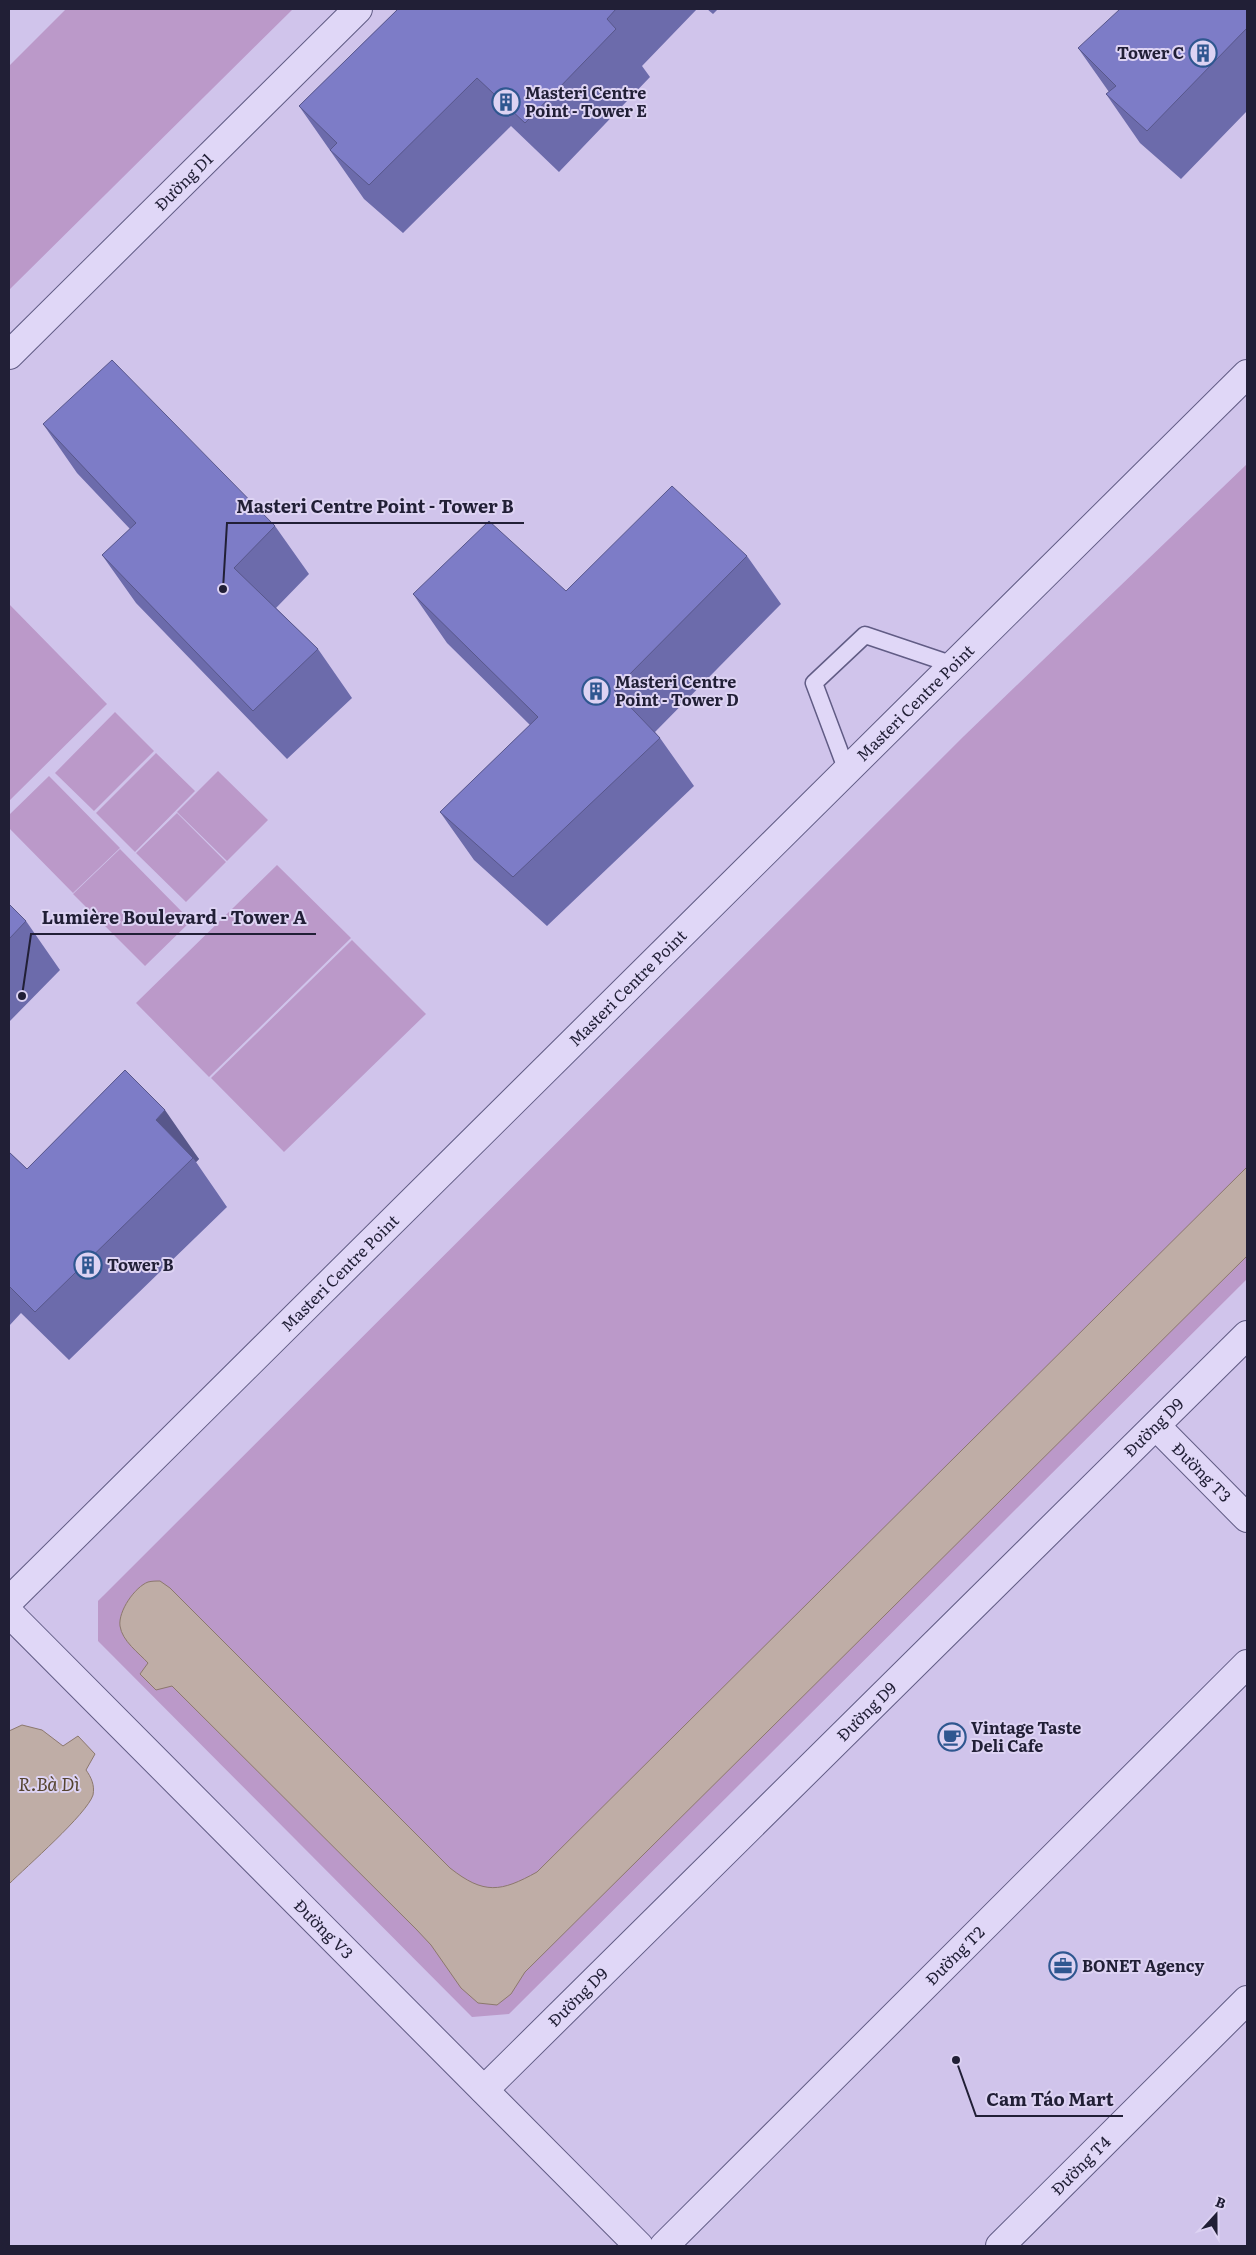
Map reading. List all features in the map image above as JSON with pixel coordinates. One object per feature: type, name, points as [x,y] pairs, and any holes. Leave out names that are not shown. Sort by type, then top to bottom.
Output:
[{"type":"street","name":"Đường D1","points":[[9,355],[358,9]]},
{"type":"street","name":"Masteri Centre Point","points":[[9,1601],[1247,374]]},
{"type":"street","name":"Đường D9","points":[[484,2090],[1247,1335]]},
{"type":"street","name":"Đường T3","points":[[1156,1426],[1247,1518]]},
{"type":"street","name":"Đường V3","points":[[9,1613],[639,2246]]},
{"type":"street","name":"Đường T2","points":[[664,2246],[1247,1664]]},
{"type":"street","name":"Đường T4","points":[[1000,2246],[1247,2000]]},
{"type":"lane","points":[[846,771],[814,683],[865,635],[954,664]]},
{"type":"shaded area","points":[[66,9],[293,9],[9,290],[9,66]]},
{"type":"shaded area","points":[[1247,464],[1247,1279],[509,2014],[472,2017],[98,1641],[98,1601],[964,736]]},
{"type":"shaded area","points":[[9,604],[107,704],[9,801]]},
{"type":"shaded area","points":[[115,712],[154,751],[94,811],[55,773]]},
{"type":"shaded area","points":[[156,753],[195,791],[135,852],[96,813]]},
{"type":"shaded area","points":[[218,771],[268,820],[227,861],[177,812]]},
{"type":"shaded area","points":[[49,776],[120,848],[73,893],[9,828],[9,815]]},
{"type":"shaded area","points":[[177,813],[226,862],[186,902],[136,853]]},
{"type":"shaded area","points":[[120,849],[191,921],[145,966],[73,894]]},
{"type":"shaded area","points":[[277,865],[351,938],[209,1077],[136,1003]]},
{"type":"shaded area","points":[[352,940],[426,1014],[284,1152],[211,1078]]},
{"type":"water","points":[[1247,1167],[1247,1256],[525,1972],[511,1994],[497,2005],[478,2003],[461,1988],[431,1945],[416,1929],[172,1686],[156,1690],[140,1674],[148,1663],[127,1642],[121,1631],[120,1620],[128,1600],[148,1582],[160,1581],[170,1588],[450,1868],[473,1883],[483,1886],[493,1888],[513,1884],[537,1872]]},
{"type":"water","name":"R.Bà Dì","points":[[22,1725],[42,1730],[63,1746],[78,1736],[95,1754],[86,1770],[92,1781],[93,1795],[80,1815],[9,1884],[9,1731]]},
{"type":"building","points":[[398,9],[616,9],[607,19],[616,29],[525,123],[477,78],[369,185],[330,150],[337,143],[299,106]]},
{"type":"building","points":[[1120,9],[1247,9],[1247,28],[1147,131],[1106,94],[1116,86],[1078,48]]},
{"type":"building","points":[[112,360],[275,526],[234,568],[318,649],[253,711],[102,555],[136,523],[43,424]]},
{"type":"building","points":[[672,486],[747,556],[614,690],[660,738],[513,877],[440,812],[538,717],[413,594],[489,521],[566,591]]},
{"type":"building","points":[[9,904],[26,921],[9,939]]},
{"type":"building","points":[[125,1070],[165,1110],[156,1120],[193,1158],[35,1312],[9,1286],[9,1152],[27,1169]]},
{"type":"place","name":"Tower C","points":[[1203,53]]},
{"type":"place","name":"Masteri Centre Point - Tower E","points":[[506,102]]},
{"type":"place","name":"Masteri Centre Point - Tower B","points":[[223,589]]},
{"type":"place","name":"Masteri Centre Point - Tower D","points":[[596,691]]},
{"type":"place","name":"Lumière Boulevard - Tower A","points":[[22,996]]},
{"type":"place","name":"Tower B","points":[[88,1265]]},
{"type":"place","name":"Vintage Taste Deli Cafe","points":[[952,1737]]},
{"type":"place","name":"BONET Agency","points":[[1063,1966]]},
{"type":"place","name":"Cam Táo Mart","points":[[956,2060]]}]
